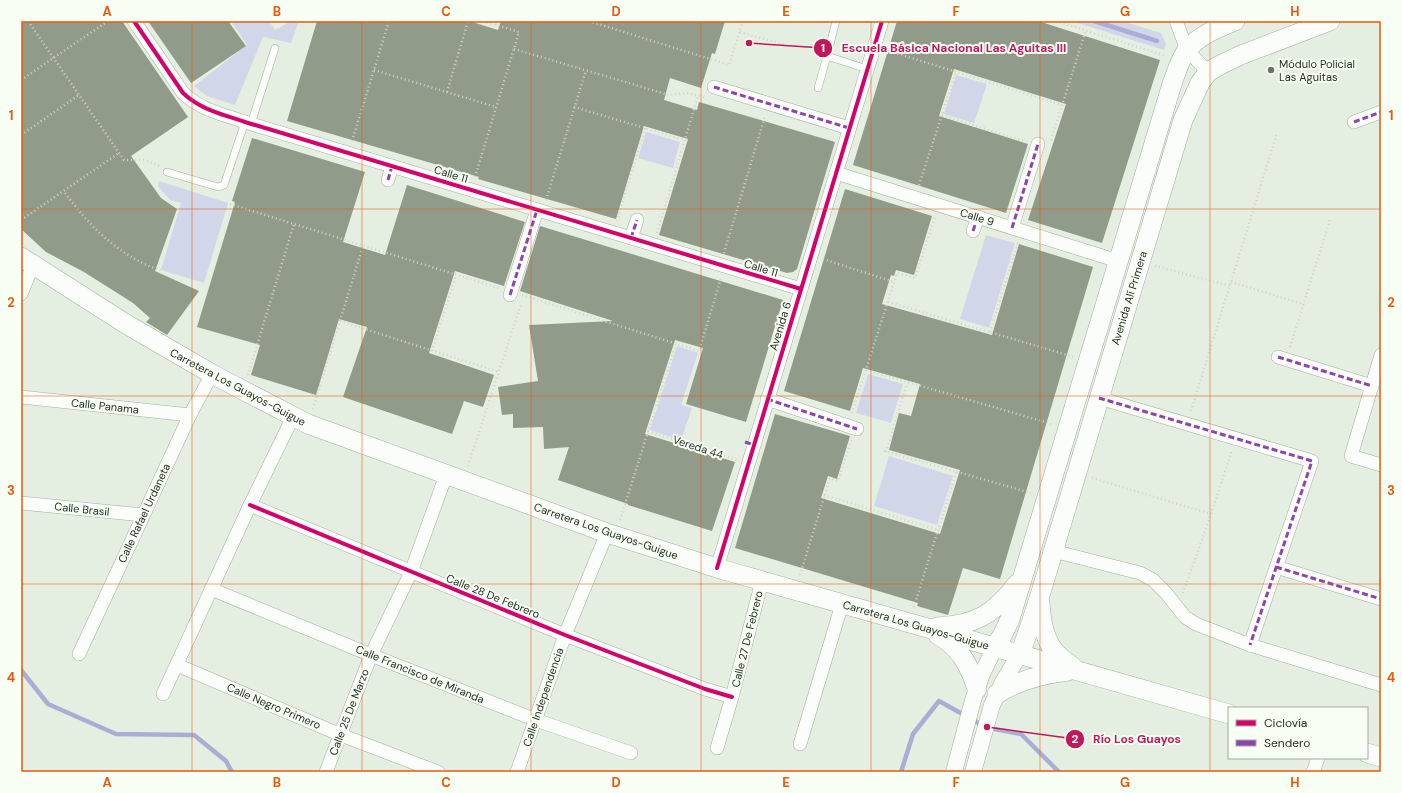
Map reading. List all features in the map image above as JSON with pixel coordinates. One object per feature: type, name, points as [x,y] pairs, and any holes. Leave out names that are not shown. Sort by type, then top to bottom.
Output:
[{"type":"main road","name":"Avenida Alí Primera","points":[[995,647],[1010,619],[1172,84],[1184,56],[1201,38],[1235,21]]},
{"type":"main road","name":"Avenida Alí Primera","points":[[1020,654],[1041,592],[1183,120],[1200,83],[1208,72],[1220,65],[1241,55],[1330,21]]},
{"type":"main road","name":"Carretera Los Guayos-Guigue","points":[[27,261],[126,324],[212,374],[300,421],[611,534],[717,568],[1228,714]]},
{"type":"main road","points":[[918,625],[963,625],[981,618],[996,608],[1009,595],[1024,573]]},
{"type":"main road","points":[[1041,592],[1040,619],[1046,636],[1055,652],[1077,670]]},
{"type":"main road","points":[[918,625],[952,645],[962,656],[975,695]]},
{"type":"main road","points":[[995,699],[1007,687],[1037,675],[1077,670]]},
{"type":"main road","points":[[1368,753],[1381,757]]},
{"type":"street","name":"Calle 11","points":[[134,21],[183,93],[193,102],[204,108],[248,123],[801,289]]},
{"type":"street","name":"Avenida 6","points":[[717,568],[748,464],[749,443],[767,400],[882,21]]},
{"type":"street","points":[[1176,21],[1184,56],[1208,72]]},
{"type":"street","points":[[714,87],[849,128]]},
{"type":"street","points":[[1354,122],[1381,112]]},
{"type":"street","points":[[1017,229],[1042,144]]},
{"type":"street","points":[[388,180],[392,166]]},
{"type":"street","name":"Calle 9","points":[[836,172],[1118,261]]},
{"type":"street","points":[[515,294],[540,210]]},
{"type":"street","points":[[973,231],[978,217]]},
{"type":"street","points":[[631,238],[638,220]]},
{"type":"street","points":[[21,294],[27,261]]},
{"type":"street","points":[[1381,355],[1351,456],[1381,465]]},
{"type":"street","points":[[1282,358],[1372,386]]},
{"type":"street","name":"Calle Rafael Urdaneta","points":[[79,654],[190,415],[212,374]]},
{"type":"street","name":"Calle Panama","points":[[21,397],[190,415]]},
{"type":"street","points":[[1099,398],[1312,461],[1250,645]]},
{"type":"street","points":[[767,400],[853,428]]},
{"type":"street","points":[[164,694],[250,505],[300,421]]},
{"type":"street","name":"Calle 25 De Marzo","points":[[326,772],[371,655],[455,478]]},
{"type":"street","name":"Calle Brasil","points":[[21,503],[143,514]]},
{"type":"street","name":"Calle 28 De Febrero","points":[[250,505],[565,635],[705,689],[732,697]]},
{"type":"street","name":"Calle Independencia","points":[[517,772],[565,635],[611,534]]},
{"type":"street","points":[[1053,551],[1140,573],[1153,580],[1166,593],[1185,617],[1196,624],[1250,645],[1381,685]]},
{"type":"street","points":[[1276,567],[1381,599]]},
{"type":"street","name":"Calle 27 De Febrero","points":[[717,748],[732,697],[762,581]]},
{"type":"street","name":"Calle Francisco de Miranda","points":[[211,590],[536,720],[631,753]]},
{"type":"street","points":[[800,744],[842,604]]},
{"type":"street","points":[[954,772],[975,695],[995,647]]},
{"type":"street","points":[[973,772],[995,699],[1020,654]]},
{"type":"street","name":"Calle Negro Primero","points":[[177,665],[341,735],[438,772]]},
{"type":"street","points":[[1314,772],[1318,759]]},
{"type":"lane","points":[[818,88],[836,21]]},
{"type":"lane","points":[[165,169],[218,187],[224,185],[275,48]]},
{"type":"lane","points":[[827,56],[867,69]]},
{"type":"path","points":[[28,21],[124,160],[144,160],[165,169]]},
{"type":"path","points":[[21,80],[108,21]]},
{"type":"path","points":[[349,153],[389,21]]},
{"type":"path","points":[[447,92],[468,21]]},
{"type":"path","points":[[471,190],[519,32],[483,21]]},
{"type":"path","points":[[496,25],[497,21]]},
{"type":"path","points":[[589,21],[729,66],[743,21]]},
{"type":"path","points":[[1056,21],[1184,56]]},
{"type":"path","points":[[942,115],[1042,144],[1062,105],[1086,30]]},
{"type":"path","points":[[740,32],[785,45]]},
{"type":"path","points":[[874,46],[1062,105]]},
{"type":"path","points":[[514,49],[669,95],[688,93],[710,100],[714,87]]},
{"type":"path","points":[[374,70],[496,107]]},
{"type":"path","points":[[540,210],[586,70]]},
{"type":"path","points":[[915,197],[956,72]]},
{"type":"path","points":[[21,134],[79,95]]},
{"type":"path","points":[[654,245],[698,96]]},
{"type":"path","points":[[230,204],[699,351],[769,104]]},
{"type":"path","points":[[574,107],[685,140]]},
{"type":"path","points":[[613,233],[645,128]]},
{"type":"path","points":[[1188,424],[1277,133]]},
{"type":"path","points":[[21,220],[119,153]]},
{"type":"path","points":[[65,193],[88,222],[105,238],[133,257],[161,270]]},
{"type":"path","points":[[796,590],[830,478],[838,481],[853,428],[866,370],[897,273],[915,278],[939,205]]},
{"type":"path","points":[[1282,358],[1330,220]]},
{"type":"path","points":[[244,391],[294,224]]},
{"type":"path","points":[[990,332],[1017,229]]},
{"type":"path","points":[[300,421],[340,321],[363,246]]},
{"type":"path","points":[[811,255],[894,282]]},
{"type":"path","points":[[1140,262],[1230,286]]},
{"type":"path","points":[[432,351],[456,275]]},
{"type":"path","points":[[1231,282],[1303,304]]},
{"type":"path","points":[[455,478],[499,372],[515,294]]},
{"type":"path","points":[[888,302],[1088,362]]},
{"type":"path","points":[[340,321],[499,372]]},
{"type":"path","points":[[611,534],[648,431],[676,344]]},
{"type":"path","points":[[866,370],[1067,429]]},
{"type":"path","points":[[907,383],[885,452],[1047,498]]},
{"type":"path","points":[[1178,608],[1236,438]]},
{"type":"path","points":[[918,625],[938,530],[956,472]]},
{"type":"path","points":[[1077,473],[1211,514]]},
{"type":"path","points":[[824,495],[938,530]]},
{"type":"shaded area","points":[[231,21],[269,21],[275,30],[291,21],[299,21],[291,43],[263,37],[235,105],[207,96],[194,86],[247,45]]},
{"type":"shaded area","points":[[1071,21],[1121,21],[1161,33],[1166,44],[1164,50]]},
{"type":"shaded area","points":[[956,75],[987,84],[974,123],[944,114]]},
{"type":"shaded area","points":[[646,132],[680,142],[673,168],[638,158]]},
{"type":"shaded area","points":[[159,181],[228,203],[204,283],[161,270],[181,203],[170,200],[158,186]]},
{"type":"shaded area","points":[[986,235],[1015,243],[989,328],[960,319]]},
{"type":"shaded area","points":[[677,346],[698,353],[681,405],[692,408],[681,440],[650,430]]},
{"type":"shaded area","points":[[868,374],[903,384],[891,423],[856,413]]},
{"type":"shaded area","points":[[889,456],[953,476],[937,525],[874,506]]},
{"type":"building","points":[[26,21],[122,21],[188,117],[131,156],[161,198],[177,209],[155,271],[199,291],[167,335],[146,322],[150,318],[133,303],[84,272],[46,252],[21,229],[21,24]]},
{"type":"building","points":[[148,21],[228,21],[246,46],[191,83]]},
{"type":"building","points":[[317,21],[469,21],[498,30],[501,21],[725,21],[715,54],[712,53],[701,88],[670,78],[664,100],[697,110],[699,102],[835,142],[797,269],[793,272],[787,273],[659,235],[688,139],[644,126],[616,219],[287,121]]},
{"type":"building","points":[[897,21],[1038,21],[1160,60],[1102,243],[1028,220],[1066,104],[954,69],[939,116],[1028,144],[1006,213],[853,165]]},
{"type":"building","points":[[252,138],[365,172],[343,242],[385,255],[407,185],[525,222],[504,286],[455,271],[429,353],[494,375],[483,407],[464,401],[452,434],[343,397],[367,327],[339,319],[316,395],[251,375],[260,345],[197,327],[235,202],[232,201]]},
{"type":"building","points":[[845,189],[932,216],[914,275],[896,270],[894,276],[891,275],[882,304],[992,335],[1019,244],[1093,267],[1000,579],[963,568],[948,615],[917,606],[918,603],[735,548],[775,414],[850,436],[837,479],[828,476],[821,498],[940,534],[960,470],[889,450],[899,413],[911,416],[920,384],[863,368],[850,411],[784,391]]},
{"type":"building","points":[[540,226],[783,300],[746,422],[686,404],[703,348],[675,340],[645,434],[735,462],[712,531],[628,505],[558,480],[569,447],[544,449],[543,427],[513,428],[513,414],[502,415],[498,387],[538,381],[529,325],[613,321],[520,291]]},
{"type":"waterway","points":[[1094,21],[1157,41]]},
{"type":"waterway","points":[[21,670],[48,704],[116,734],[194,735],[226,761],[232,772]]},
{"type":"waterway","points":[[901,772],[913,734],[939,701],[982,725]]},
{"type":"waterway","points":[[989,728],[1021,734],[1059,772]]},
{"type":"marked path","points":[[714,87],[849,128]]},
{"type":"marked path","points":[[1354,122],[1381,112]]},
{"type":"marked path","points":[[1012,228],[1038,144]]},
{"type":"marked path","points":[[388,180],[392,166]]},
{"type":"marked path","points":[[510,295],[537,210]]},
{"type":"marked path","points":[[973,231],[978,217]]},
{"type":"marked path","points":[[631,238],[637,220]]},
{"type":"marked path","points":[[1278,357],[1372,386]]},
{"type":"marked path","points":[[1099,398],[1312,461],[1250,645]]},
{"type":"marked path","points":[[767,399],[857,429]]},
{"type":"marked path","points":[[745,442],[754,445]]},
{"type":"marked path","points":[[1276,567],[1381,599]]},
{"type":"cycle path","points":[[134,21],[183,93],[204,108],[245,122],[801,289]]},
{"type":"cycle path","points":[[717,568],[882,21]]},
{"type":"cycle path","points":[[250,505],[565,635],[705,689],[732,697]]},
{"type":"place","name":"Escuela Básica Nacional Las Aguitas III","points":[[749,43]]},
{"type":"place","name":"Módulo Policial Las Aguitas","points":[[1271,70]]},
{"type":"place","name":"Río Los Guayos","points":[[987,727]]}]
